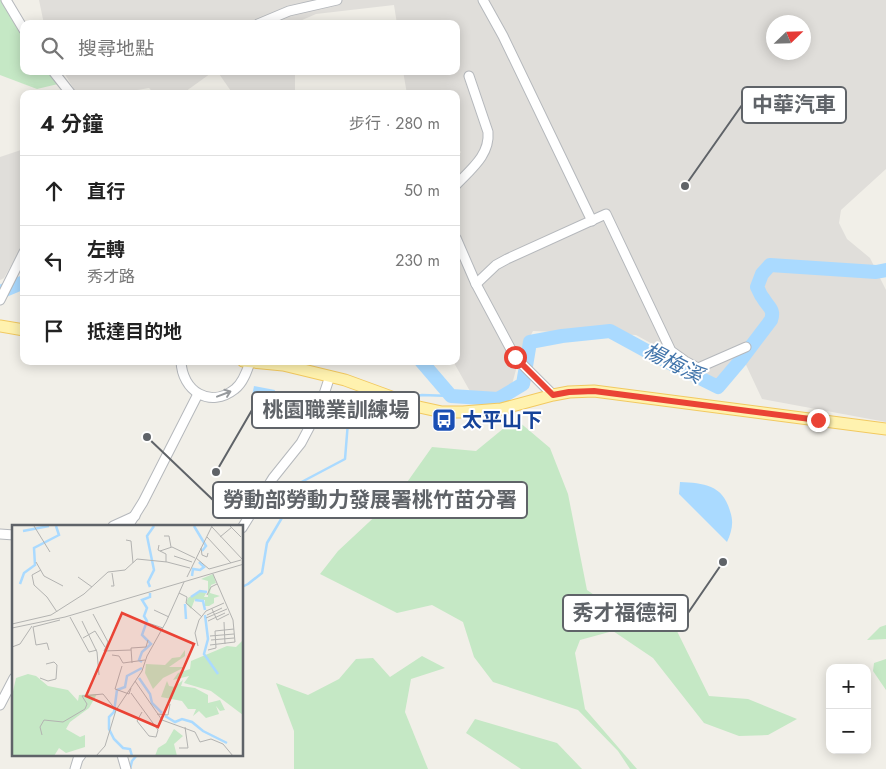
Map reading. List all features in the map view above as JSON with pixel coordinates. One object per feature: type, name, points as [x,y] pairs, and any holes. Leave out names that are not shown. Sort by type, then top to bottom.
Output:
[{"type":"main road","points":[[0,326],[20,329]]},
{"type":"main road","points":[[283,365],[345,380],[419,407],[442,412],[501,409],[553,395],[594,391],[886,429]]},
{"type":"street","points":[[6,0],[20,23]]},
{"type":"street","points":[[268,20],[289,11],[337,0]]},
{"type":"street","points":[[484,0],[504,36],[592,221]]},
{"type":"street","points":[[56,75],[68,90]]},
{"type":"street","points":[[460,181],[485,155],[489,139],[469,76]]},
{"type":"street","points":[[476,284],[496,265],[606,214],[671,351],[698,368],[746,347]]},
{"type":"street","points":[[460,247],[476,284],[515,357],[553,395]]},
{"type":"street","points":[[0,300],[20,260]]},
{"type":"street","points":[[182,365],[185,378],[191,389],[198,394],[216,398],[236,389],[246,365]]},
{"type":"street","points":[[244,525],[273,478],[301,443],[319,409],[330,376]]},
{"type":"street","points":[[129,525],[198,394]]},
{"type":"street","points":[[115,525],[135,516]]},
{"type":"street","points":[[0,705],[12,682]]},
{"type":"street","points":[[75,769],[80,756]]},
{"type":"street","points":[[122,756],[126,769]]},
{"type":"shaded area","points":[[39,0],[886,0],[886,169],[841,210],[839,223],[847,239],[870,258],[886,290],[886,422],[762,399],[740,352],[718,380],[636,335],[533,331],[520,355],[511,388],[476,402],[455,365],[460,365],[460,90],[406,90],[404,75],[460,75],[460,20],[396,20],[394,5],[316,14],[302,20],[43,20]]},
{"type":"shaded area","points":[[65,75],[208,75],[188,90],[151,90],[149,88],[137,90],[75,90]]},
{"type":"shaded area","points":[[220,75],[295,75],[295,90],[230,90]]},
{"type":"shaded area","points":[[20,150],[20,250],[4,278],[0,280],[0,157]]},
{"type":"green space","points":[[0,0],[11,0],[22,20],[20,20],[20,75],[53,75],[58,84],[37,89],[0,75]]},
{"type":"green space","points":[[518,421],[550,448],[568,494],[587,590],[626,617],[674,625],[709,696],[748,699],[797,719],[768,735],[739,736],[704,723],[653,658],[613,631],[580,640],[575,653],[585,709],[637,769],[630,769],[618,751],[578,710],[493,682],[474,657],[463,622],[432,605],[397,613],[320,574],[338,551],[398,495],[432,447],[476,451],[504,428]]},
{"type":"green space","points":[[886,625],[886,639],[867,640],[880,627]]},
{"type":"green space","points":[[422,656],[445,668],[411,679],[405,712],[428,769],[294,769],[294,731],[276,683],[308,695],[339,679],[356,659],[373,658],[390,677]]},
{"type":"green space","points":[[886,659],[886,690],[873,671],[874,663]]},
{"type":"green space","points":[[475,719],[557,743],[582,769],[521,769],[466,733]]},
{"type":"water","points":[[254,386],[275,390],[272,406],[251,401]]},
{"type":"water","points":[[680,482],[705,485],[723,496],[727,502],[732,519],[727,542],[679,494]]},
{"type":"waterway","name":"楊梅溪","points":[[424,365],[451,396],[498,399],[523,384],[530,342],[562,336],[610,331],[718,387],[771,320],[772,311],[757,287],[762,274],[770,265],[876,272],[886,270]]},
{"type":"waterway","name":"楊梅溪","points":[[0,292],[20,284]]},
{"type":"waterway","points":[[407,398],[422,395],[451,396]]},
{"type":"waterway","points":[[244,586],[262,573],[267,543],[283,516],[287,500],[294,486],[345,459],[348,422],[360,408],[392,401]]},
{"type":"waterway","points":[[130,769],[132,761],[136,756]]},
{"type":"place","name":"中華汽車","points":[[685,186]]},
{"type":"place","name":"太平山下","points":[[444,420]]},
{"type":"place","name":"勞動部勞動力發展署桃竹苗分署","points":[[147,437]]},
{"type":"place","name":"桃園職業訓練場","points":[[216,472]]},
{"type":"place","name":"秀才福德祠","points":[[723,562]]},
{"type":"route","points":[[515,357],[553,395],[594,391],[818,420]]}]
